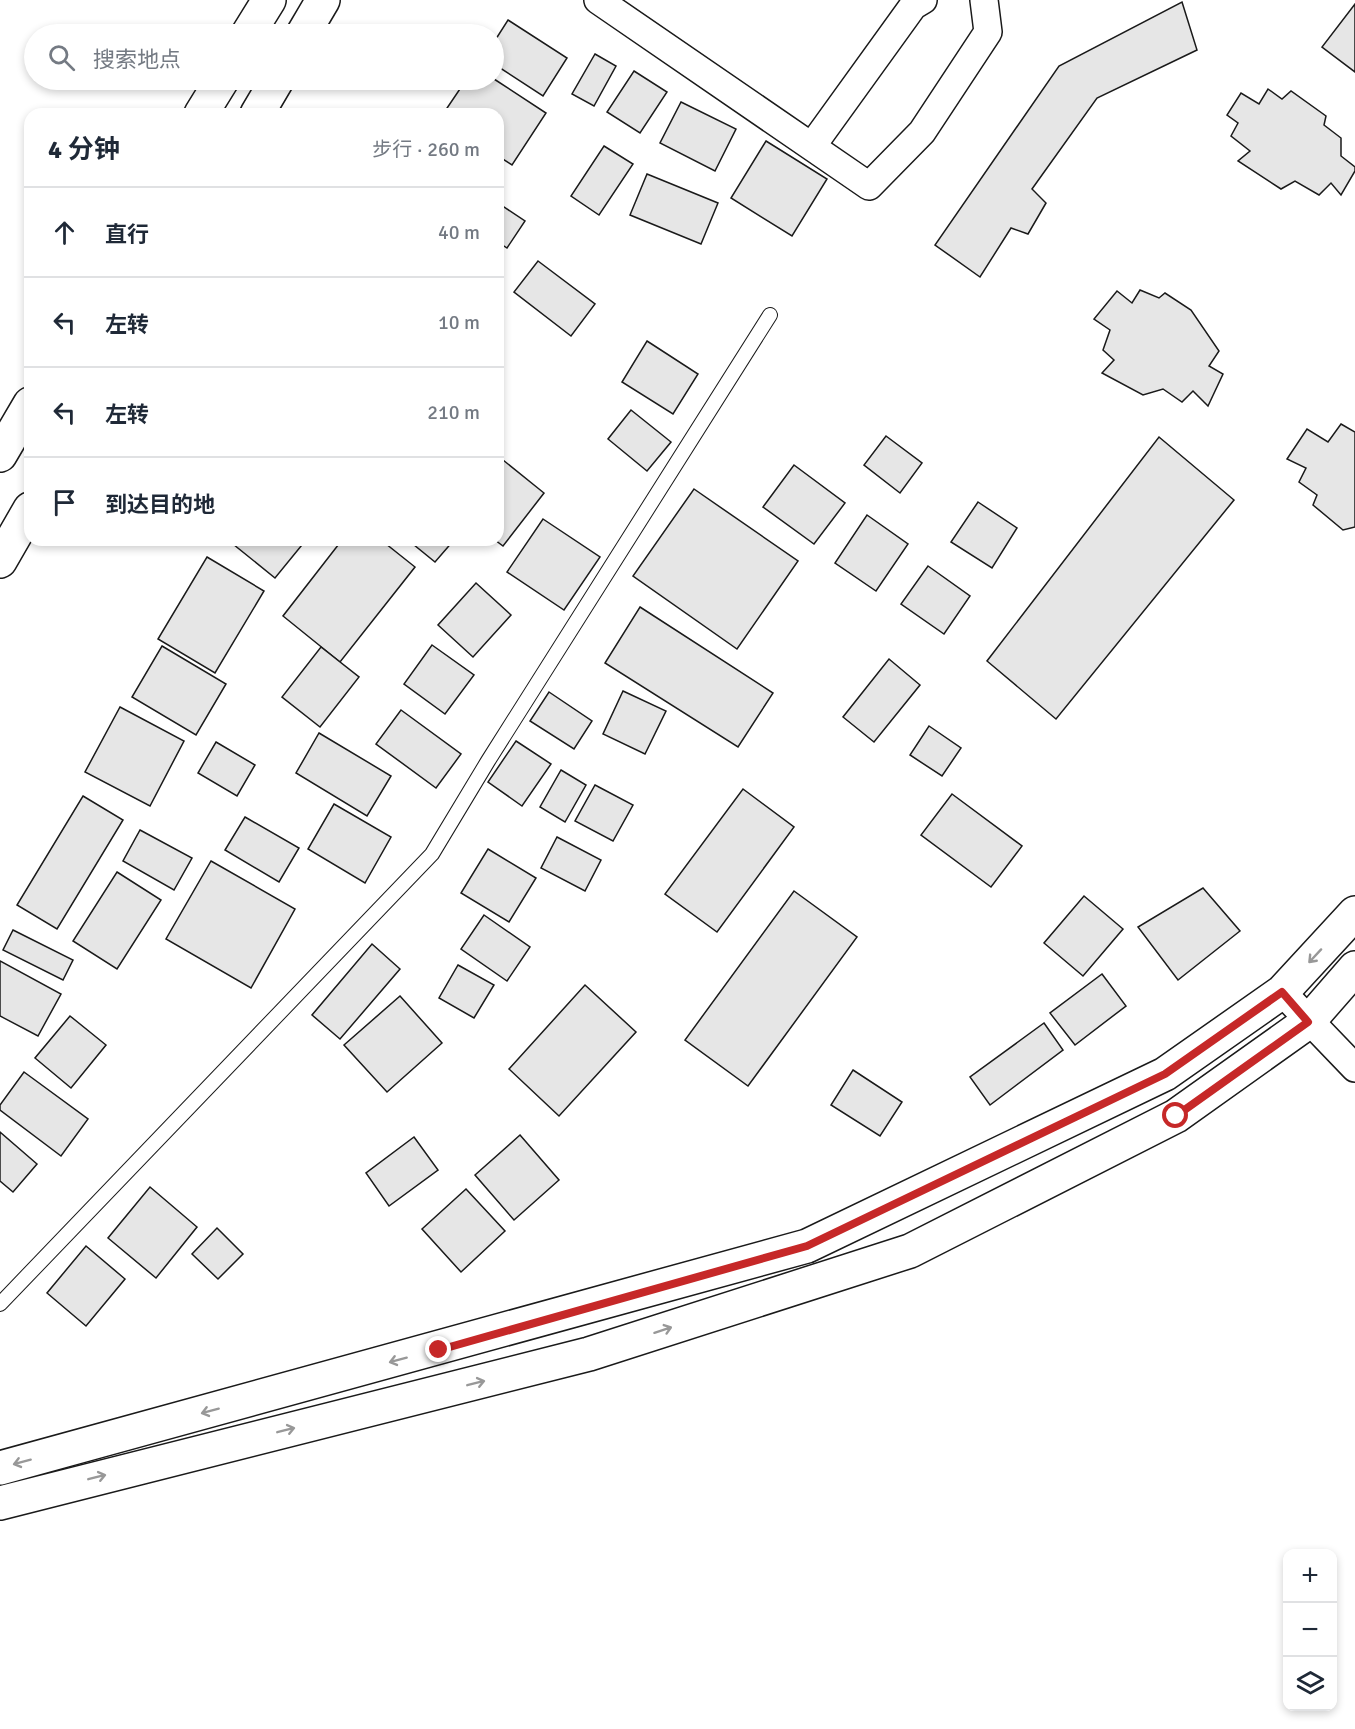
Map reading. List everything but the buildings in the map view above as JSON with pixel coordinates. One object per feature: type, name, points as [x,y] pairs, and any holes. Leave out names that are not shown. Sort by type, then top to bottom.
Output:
[{"type":"main road","points":[[254,24],[269,0]]},
{"type":"main road","points":[[309,24],[323,0]]},
{"type":"main road","points":[[205,108],[216,90]]},
{"type":"main road","points":[[261,108],[271,90]]},
{"type":"main road","points":[[0,455],[24,414]]},
{"type":"main road","points":[[0,561],[24,519]]},
{"type":"main road","points":[[0,1468],[807,1246],[1165,1074],[1282,992],[1355,913]]},
{"type":"main road","points":[[0,1503],[589,1354],[910,1251],[1176,1116],[1308,1022],[1355,968]]},
{"type":"street","points":[[598,0],[869,186],[922,132],[988,32],[984,0]]},
{"type":"street","points":[[812,146],[913,6],[923,0]]},
{"type":"street","points":[[1282,992],[1308,1022],[1355,1068]]},
{"type":"lane","points":[[0,1304],[432,854],[488,761],[770,315]]},
{"type":"route","points":[[439,1350],[807,1246],[1165,1074],[1282,992],[1308,1022],[1176,1116]]}]
